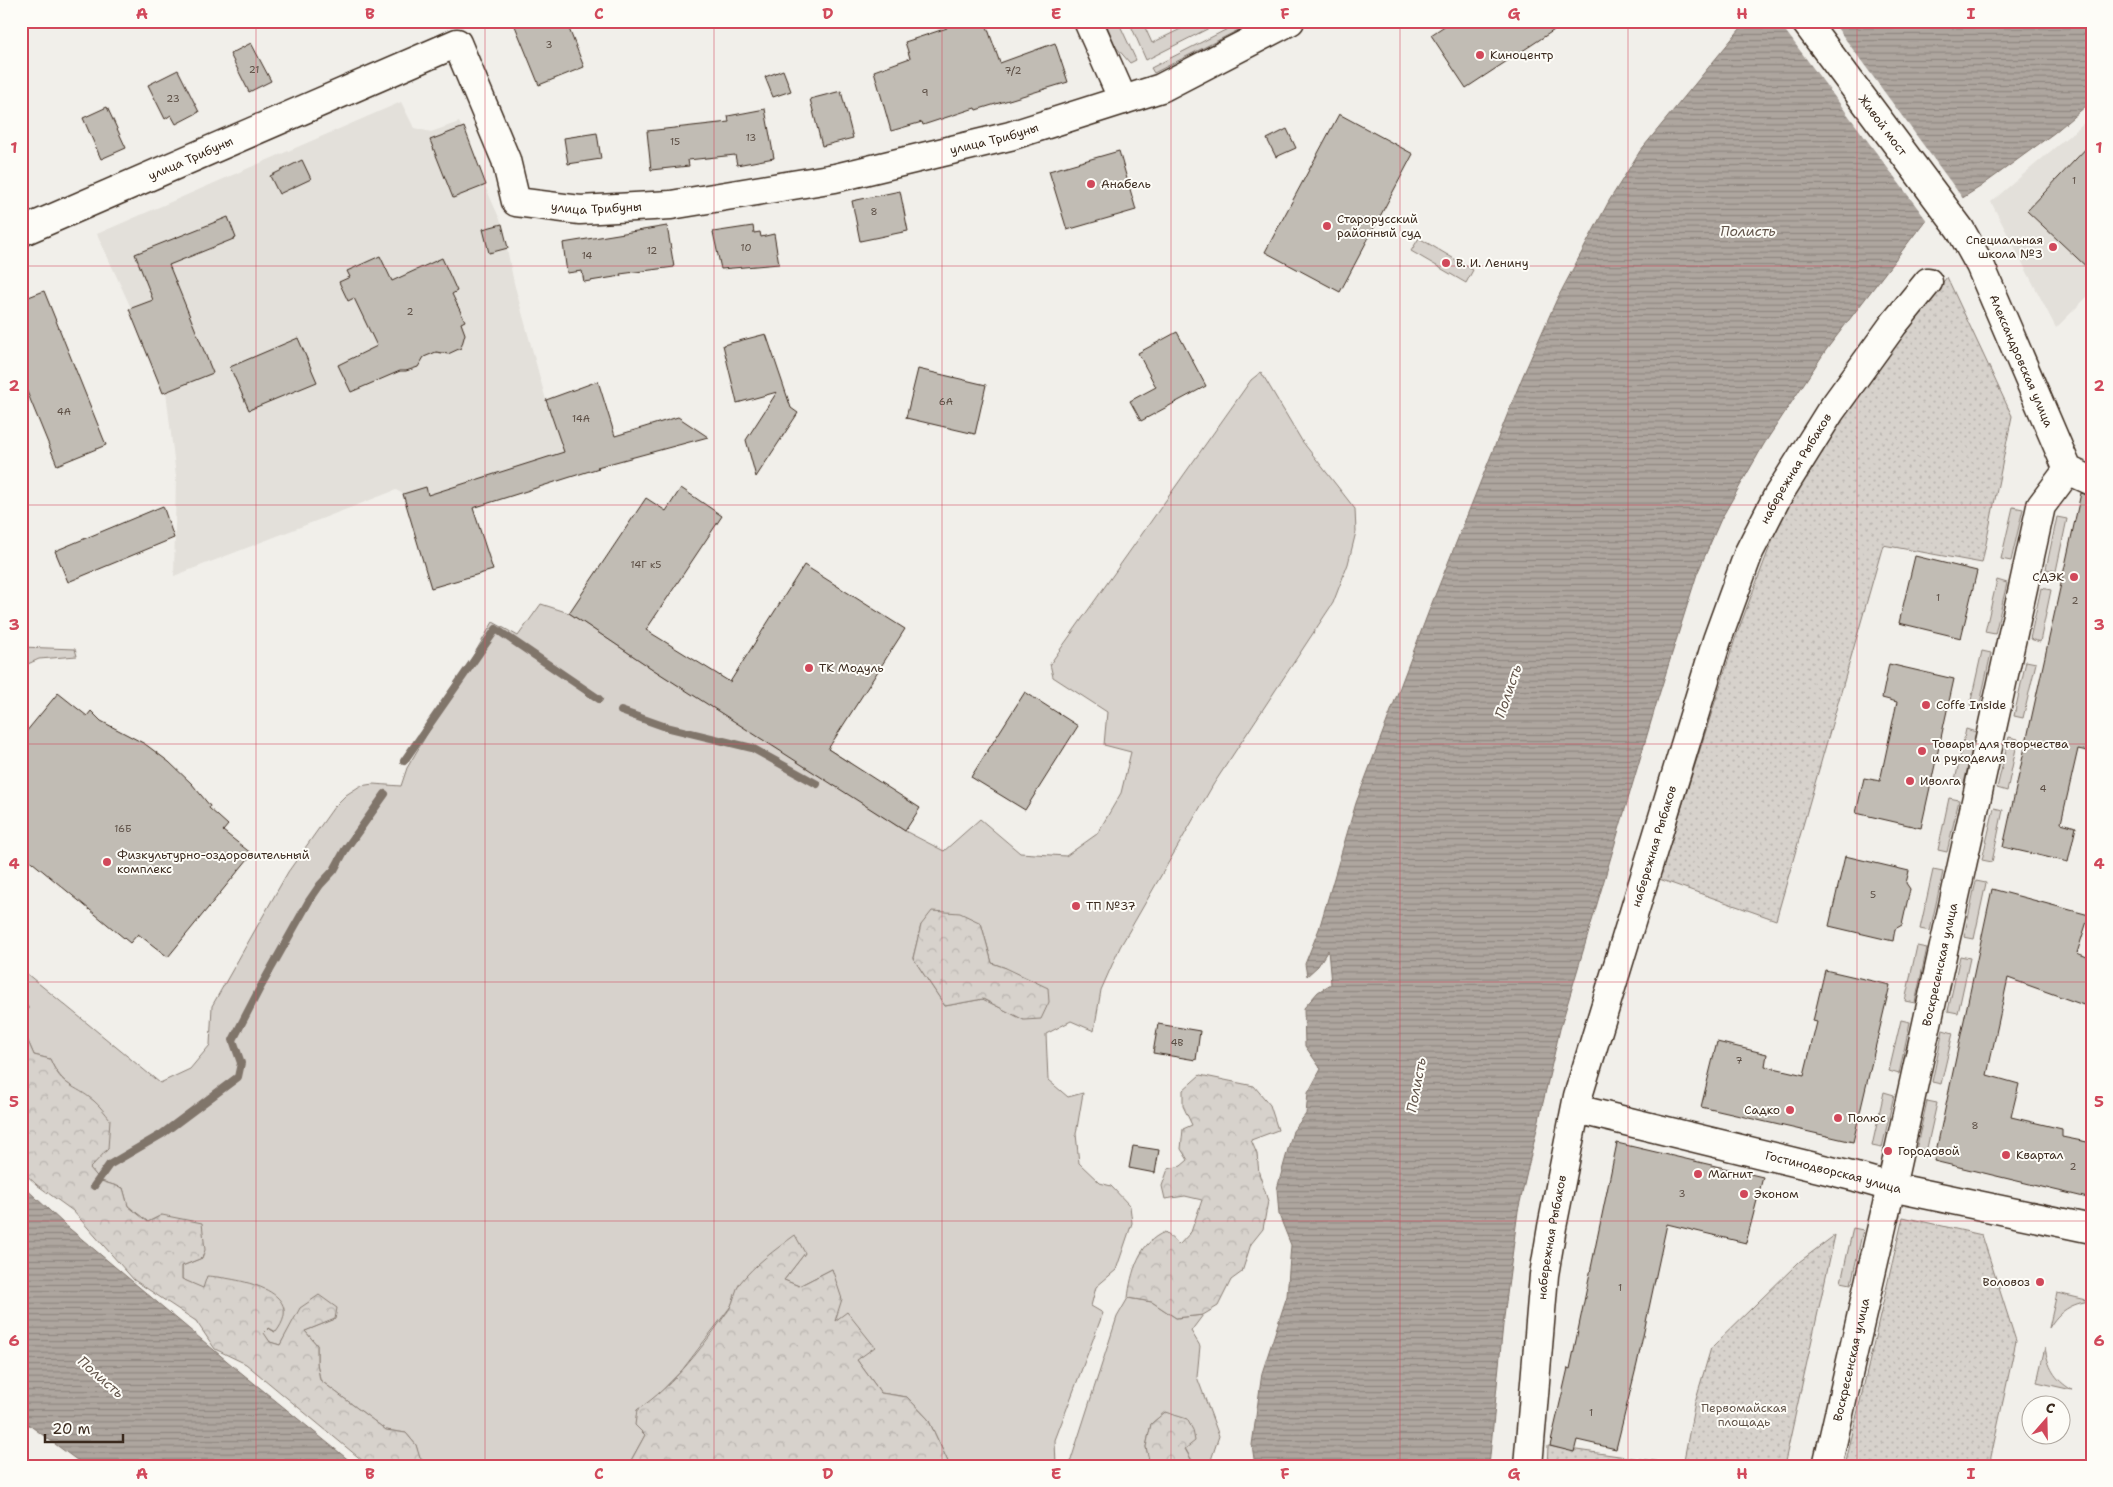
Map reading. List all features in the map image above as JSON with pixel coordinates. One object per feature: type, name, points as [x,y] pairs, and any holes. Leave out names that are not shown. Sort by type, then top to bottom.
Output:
[{"type":"street","points":[[1088,21],[1123,100]]},
{"type":"street","name":"улица Трибуны","points":[[21,232],[452,32],[506,160],[516,202],[580,210],[670,205],[835,178],[1010,136],[1161,88],[1290,21]]},
{"type":"street","name":"Живой мост","points":[[1806,21],[1960,229]]},
{"type":"street","name":"Александровская улица","points":[[1960,229],[1980,265],[2080,476]]},
{"type":"street","name":"набережная Рыбаков","points":[[1528,1466],[1544,1275],[1576,1108],[1588,1059],[1717,640],[1749,552],[1777,497],[1830,412],[1892,325],[1928,282]]},
{"type":"street","name":"Воскресенская улица","points":[[1827,1466],[1891,1187],[2041,506],[2080,476]]},
{"type":"street","name":"Гостинодворская улица","points":[[1576,1108],[1891,1187],[2092,1229]]},
{"type":"shaded area","points":[[401,102],[414,128],[431,132],[459,122],[462,128],[464,127],[485,186],[502,224],[514,283],[546,400],[572,477],[414,527],[403,494],[396,490],[174,576],[176,476],[166,392],[163,393],[129,309],[131,308],[97,234]]},
{"type":"shaded area","name":"Специальная школа №3","points":[[2092,116],[2092,292],[2056,328],[1991,202]]},
{"type":"green space","points":[[1105,21],[1118,21],[1136,60],[1130,63],[1116,47]]},
{"type":"green space","points":[[1129,21],[1142,21],[1152,43],[1197,21],[1223,21],[1146,60]]},
{"type":"green space","points":[[1243,21],[1256,21],[1154,73],[1151,68]]},
{"type":"green space","points":[[1419,238],[1473,270],[1466,283],[1411,251]]},
{"type":"green space","points":[[1947,277],[2012,416],[1982,563],[1883,545],[1776,920],[1659,879],[1735,639],[1784,509],[1800,478],[1875,369]]},
{"type":"green space","points":[[1261,372],[1302,441],[1355,509],[1356,532],[1348,564],[1333,603],[1213,785],[1120,947],[1101,990],[1094,1031],[1071,1021],[1046,1034],[1048,1080],[1068,1097],[1083,1093],[1076,1134],[1079,1163],[1100,1183],[1111,1186],[1130,1206],[1132,1223],[1116,1270],[1096,1287],[1091,1306],[1103,1313],[1055,1440],[1056,1466],[950,1466],[928,1419],[907,1397],[881,1393],[857,1360],[834,1322],[832,1269],[799,1286],[784,1280],[805,1253],[739,1285],[731,1306],[683,1369],[654,1399],[637,1410],[645,1435],[628,1466],[430,1466],[419,1458],[416,1445],[406,1433],[386,1430],[320,1380],[317,1363],[317,1345],[305,1331],[335,1319],[290,1328],[280,1345],[270,1342],[263,1333],[269,1328],[203,1289],[182,1279],[182,1266],[202,1258],[162,1215],[148,1222],[128,1206],[123,1188],[101,1181],[89,1167],[108,1149],[94,1101],[63,1079],[50,1059],[34,1055],[24,1032],[28,1008],[21,999],[21,969],[160,1083],[190,1069],[210,1045],[212,1006],[288,872],[334,807],[346,795],[360,786],[373,784],[401,786],[407,768],[493,622],[518,636],[541,604],[569,613],[653,669],[814,771],[828,749],[850,763],[835,785],[905,831],[944,851],[980,819],[1020,853],[1066,856],[1097,834],[1121,793],[1131,752],[1104,745],[1107,712],[1053,677],[1050,664],[1251,380]],"holes":[[[981,923],[992,963],[1006,968],[1024,1020],[983,999],[945,1006],[913,958],[921,925]]]},
{"type":"green space","points":[[2013,507],[2023,509],[2011,561],[2001,559]]},
{"type":"green space","points":[[2057,517],[2067,519],[2056,571],[2046,569]]},
{"type":"green space","points":[[1997,580],[2007,583],[1995,634],[1985,632]]},
{"type":"green space","points":[[2041,588],[2051,590],[2040,642],[2030,639]]},
{"type":"green space","points":[[21,647],[75,649],[77,656],[39,659],[21,667]]},
{"type":"green space","points":[[1982,651],[1991,653],[1979,708],[1970,705]]},
{"type":"green space","points":[[2026,661],[2036,663],[2023,718],[2014,716]]},
{"type":"green space","points":[[1966,729],[1976,732],[1964,783],[1955,781]]},
{"type":"green space","points":[[2009,737],[2018,739],[2007,791],[1997,788]]},
{"type":"green space","points":[[1949,798],[1959,800],[1947,852],[1938,850]]},
{"type":"green space","points":[[1994,808],[2003,810],[1992,862],[1982,860]]},
{"type":"green space","points":[[1933,870],[1943,872],[1930,931],[1920,929]]},
{"type":"green space","points":[[1976,881],[1986,883],[1974,939],[1964,937]]},
{"type":"green space","points":[[932,911],[960,913],[981,923],[992,963],[1048,988],[1049,1002],[1041,1019],[1024,1020],[983,999],[945,1006],[913,958],[921,925]]},
{"type":"green space","points":[[1917,946],[1927,948],[1915,1003],[1905,1001]]},
{"type":"green space","points":[[1960,956],[1970,958],[1958,1013],[1948,1011]]},
{"type":"green space","points":[[21,999],[28,1007],[24,1032],[34,1055],[50,1059],[64,1081],[94,1101],[110,1119],[108,1149],[90,1168],[101,1181],[123,1188],[128,1206],[148,1222],[162,1215],[202,1223],[205,1250],[202,1258],[182,1266],[182,1279],[203,1288],[207,1276],[219,1277],[249,1283],[276,1296],[283,1305],[284,1317],[276,1332],[269,1328],[264,1333],[270,1342],[280,1345],[300,1308],[319,1295],[337,1308],[335,1319],[305,1331],[317,1345],[317,1363],[320,1380],[386,1430],[406,1433],[416,1445],[420,1458],[430,1466],[369,1466],[246,1364],[215,1349],[196,1321],[134,1280],[73,1211],[37,1185],[21,1170]]},
{"type":"green space","points":[[1901,1020],[1910,1022],[1899,1074],[1889,1071]]},
{"type":"green space","points":[[1943,1030],[1953,1033],[1941,1084],[1932,1082]]},
{"type":"green space","points":[[1200,1075],[1254,1086],[1270,1105],[1278,1130],[1251,1140],[1257,1154],[1259,1173],[1268,1201],[1263,1229],[1251,1244],[1242,1272],[1231,1280],[1218,1306],[1203,1315],[1176,1318],[1152,1302],[1128,1298],[1134,1269],[1138,1259],[1149,1243],[1165,1232],[1179,1245],[1191,1232],[1202,1200],[1185,1196],[1165,1199],[1162,1186],[1168,1169],[1181,1166],[1188,1160],[1181,1149],[1183,1129],[1192,1125],[1183,1106],[1183,1090]]},
{"type":"green space","points":[[1884,1092],[1894,1095],[1882,1148],[1872,1146]]},
{"type":"green space","points":[[1927,1101],[1937,1103],[1925,1157],[1915,1154]]},
{"type":"green space","points":[[1903,1217],[1982,1235],[2016,1341],[1989,1466],[1845,1466]]},
{"type":"green space","points":[[1853,1228],[1863,1230],[1851,1284],[1841,1282]]},
{"type":"green space","points":[[795,1235],[805,1253],[784,1280],[799,1286],[832,1269],[842,1299],[835,1321],[847,1312],[875,1347],[857,1360],[881,1393],[907,1397],[928,1419],[950,1466],[628,1466],[645,1435],[635,1425],[637,1410],[664,1389],[688,1364],[730,1308],[738,1286],[746,1276]]},
{"type":"green space","name":"Первомайская площадь","points":[[1835,1235],[1784,1466],[1547,1466],[1548,1446],[1683,1465],[1695,1402],[1711,1348],[1799,1262]]},
{"type":"green space","points":[[2057,1293],[2091,1301],[2067,1309],[2057,1317],[2049,1328]]},
{"type":"green space","points":[[1128,1298],[1152,1302],[1176,1318],[1203,1315],[1191,1331],[1200,1346],[1197,1377],[1219,1436],[1209,1466],[1195,1466],[1165,1412],[1151,1424],[1146,1447],[1152,1466],[1073,1466],[1070,1463],[1117,1317]]},
{"type":"green space","points":[[2045,1347],[2048,1361],[2056,1377],[2072,1390],[2037,1382]]},
{"type":"green space","points":[[1165,1412],[1187,1419],[1193,1430],[1195,1441],[1185,1449],[1195,1466],[1150,1464],[1146,1447],[1151,1424]]},
{"type":"water","name":"Полисть","points":[[1751,21],[2092,21],[2092,101],[2054,133],[1980,187],[1924,222],[1826,350],[1764,444],[1721,519],[1697,574],[1658,698],[1560,1029],[1518,1211],[1503,1325],[1489,1466],[1255,1466],[1252,1445],[1262,1373],[1287,1296],[1291,1245],[1279,1215],[1277,1189],[1293,1131],[1306,1114],[1308,1093],[1321,1069],[1305,1046],[1304,1008],[1318,992],[1331,984],[1328,950],[1318,966],[1307,976],[1305,964],[1319,929],[1356,803],[1430,608],[1522,378],[1556,301],[1609,201],[1640,151],[1740,29]]},
{"type":"water","points":[[21,1184],[64,1224],[356,1466],[85,1466],[21,1419]]},
{"type":"pier","points":[[1778,21],[1832,21],[1964,200],[1928,222]]},
{"type":"building","points":[[513,21],[566,21],[584,67],[539,85]]},
{"type":"building","points":[[944,21],[985,21],[1000,63],[1055,43],[1068,82],[976,110],[975,108],[923,125],[922,122],[891,131],[874,71],[910,58],[905,42],[947,28]]},
{"type":"building","name":"Киноцентр","points":[[1452,21],[1568,21],[1466,88],[1431,35]]},
{"type":"building","points":[[251,43],[271,81],[249,92],[230,54]]},
{"type":"building","points":[[178,70],[199,112],[176,124],[171,115],[165,119],[148,85]]},
{"type":"building","points":[[783,70],[791,91],[773,97],[765,77]]},
{"type":"building","points":[[841,91],[853,138],[822,146],[810,99]]},
{"type":"building","points":[[107,107],[126,148],[101,159],[83,118]]},
{"type":"building","points":[[765,109],[774,158],[737,165],[735,155],[688,160],[689,166],[651,170],[647,131],[729,122],[728,116]]},
{"type":"building","name":"Старорусский районный суд","points":[[1339,114],[1413,154],[1340,292],[1265,252]]},
{"type":"building","points":[[464,127],[486,185],[453,198],[430,140]]},
{"type":"building","points":[[1287,129],[1296,148],[1276,157],[1267,139]]},
{"type":"building","points":[[597,133],[601,159],[568,164],[564,138]]},
{"type":"building","points":[[2092,142],[2092,272],[2027,211]]},
{"type":"building","name":"Анабель","points":[[1119,151],[1136,210],[1067,230],[1049,171]]},
{"type":"building","points":[[302,160],[311,179],[279,194],[270,176]]},
{"type":"building","points":[[900,191],[908,231],[860,241],[852,201]]},
{"type":"building","points":[[228,217],[236,238],[169,265],[213,373],[163,393],[129,309],[153,300],[135,254]]},
{"type":"building","points":[[502,224],[508,248],[489,253],[483,229]]},
{"type":"building","points":[[667,226],[674,267],[620,274],[621,276],[584,282],[582,271],[567,273],[563,243]]},
{"type":"building","points":[[753,226],[754,233],[760,232],[761,237],[774,234],[779,264],[721,269],[713,232]]},
{"type":"building","points":[[380,256],[392,281],[442,258],[457,291],[452,294],[465,321],[461,323],[465,334],[461,348],[448,354],[436,352],[424,357],[418,367],[400,371],[351,392],[338,365],[377,346],[354,298],[348,301],[339,282],[350,277],[347,271]]},
{"type":"building","points":[[44,291],[106,445],[57,465],[21,377],[21,300]]},
{"type":"building","points":[[1177,332],[1206,386],[1141,421],[1130,401],[1156,387],[1138,353]]},
{"type":"building","points":[[766,334],[791,408],[798,413],[756,477],[746,440],[777,392],[737,403],[723,345]]},
{"type":"building","points":[[298,338],[317,382],[249,410],[230,367]]},
{"type":"building","points":[[918,369],[986,385],[975,434],[906,418]]},
{"type":"building","points":[[598,381],[615,436],[678,417],[708,437],[597,467],[599,468],[473,508],[493,570],[431,588],[403,494],[426,487],[428,495],[564,452],[546,400]]},
{"type":"building","points":[[681,488],[722,516],[646,630],[730,682],[804,565],[905,629],[828,749],[920,808],[905,831],[654,670],[569,613],[646,498],[666,511]]},
{"type":"building","points":[[2081,493],[2092,496],[2092,752],[2078,749],[2061,823],[2076,827],[2068,862],[2003,847]]},
{"type":"building","points":[[163,506],[174,538],[68,582],[55,551]]},
{"type":"building","points":[[1915,556],[1977,571],[1961,638],[1899,623]]},
{"type":"building","points":[[1889,664],[1954,679],[1921,828],[1856,813],[1864,778],[1880,781],[1897,702],[1882,698]]},
{"type":"building","points":[[1025,692],[1078,726],[1025,810],[971,777]]},
{"type":"building","points":[[58,693],[87,716],[91,711],[101,721],[145,744],[169,762],[192,784],[210,806],[209,808],[228,825],[223,831],[252,854],[168,957],[138,934],[130,943],[21,853],[21,738]]},
{"type":"building","points":[[1845,856],[1909,871],[1906,883],[1910,889],[1902,925],[1895,929],[1893,941],[1829,926]]},
{"type":"building","points":[[1992,889],[2089,915],[2077,953],[2092,959],[2092,1008],[2008,978],[1987,1075],[2019,1084],[2011,1117],[2062,1129],[2062,1137],[2092,1143],[2092,1199],[1934,1161]]},
{"type":"building","points":[[1825,970],[1890,985],[1853,1142],[1701,1107],[1717,1042],[1767,1054],[1765,1066],[1804,1075],[1817,1022],[1813,1021]]},
{"type":"building","points":[[1158,1024],[1200,1031],[1196,1060],[1153,1053]]},
{"type":"building","points":[[1617,1143],[1763,1177],[1746,1243],[1667,1224],[1637,1364],[1616,1449],[1577,1440],[1574,1452],[1550,1446],[1568,1368],[1570,1369]]},
{"type":"building","points":[[1133,1146],[1159,1150],[1155,1173],[1129,1168]]},
{"type":"waterway","points":[[404,761],[496,629],[599,699]]},
{"type":"waterway","points":[[621,711],[666,727],[752,748],[817,784]]},
{"type":"waterway","points":[[94,1186],[109,1165],[162,1134],[238,1077],[241,1063],[233,1040],[260,988],[309,901],[334,870],[345,850],[385,794]]},
{"type":"place","name":"Киноцентр","points":[[1480,55]]},
{"type":"place","name":"Анабель","points":[[1091,184]]},
{"type":"place","name":"Старорусский районный суд","points":[[1327,226]]},
{"type":"place","name":"Специальная школа №3","points":[[2053,247]]},
{"type":"place","name":"В. И. Ленину","points":[[1446,263]]},
{"type":"place","name":"СДЭК","points":[[2074,577]]},
{"type":"place","name":"ТК Модуль","points":[[809,668]]},
{"type":"place","name":"Coffe Inside","points":[[1926,705]]},
{"type":"place","name":"Товары для творчества и рукоделия","points":[[1922,751]]},
{"type":"place","name":"Иволга","points":[[1910,781]]},
{"type":"place","name":"Физкультурно-оздоровительный комплекс","points":[[107,862]]},
{"type":"place","name":"ТП №37","points":[[1076,906]]},
{"type":"place","name":"Садко","points":[[1790,1110]]},
{"type":"place","name":"Полюс","points":[[1838,1118]]},
{"type":"place","name":"Городовой","points":[[1888,1151]]},
{"type":"place","name":"Квартал","points":[[2006,1155]]},
{"type":"place","name":"Магнит","points":[[1698,1174]]},
{"type":"place","name":"Эконом","points":[[1744,1194]]},
{"type":"place","name":"Воловоз","points":[[2040,1282]]}]
